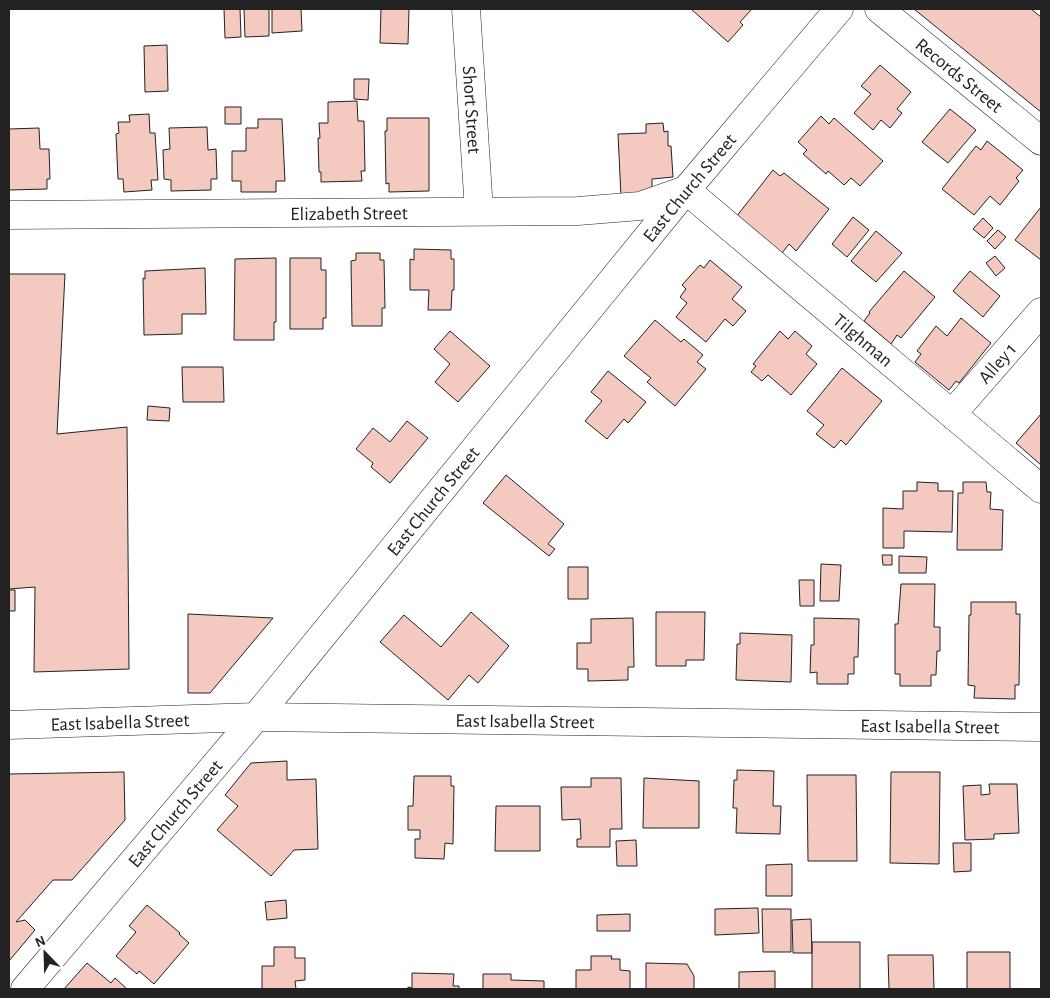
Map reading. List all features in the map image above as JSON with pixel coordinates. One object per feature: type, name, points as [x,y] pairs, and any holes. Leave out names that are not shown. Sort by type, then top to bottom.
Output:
[{"type":"street","name":"Short Street","points":[[466,9],[479,211]]},
{"type":"street","name":"East Church Street","points":[[25,989],[256,717],[686,190],[838,9]]},
{"type":"street","name":"Records Street","points":[[879,9],[1041,141]]},
{"type":"street","name":"Elizabeth Street","points":[[9,215],[578,211],[640,206],[686,190]]},
{"type":"street","name":"Tilghman","points":[[686,190],[1041,489]]},
{"type":"street","name":"Alley 1","points":[[952,414],[1041,312]]},
{"type":"street","name":"East Isabella Street","points":[[9,725],[256,717],[1041,727]]},
{"type":"building","points":[[224,9],[240,9],[241,37],[225,38]]},
{"type":"building","points":[[244,9],[269,9],[269,36],[245,37]]},
{"type":"building","points":[[272,9],[301,9],[302,31],[272,33]]},
{"type":"building","points":[[381,9],[409,9],[408,44],[380,43]]},
{"type":"building","points":[[691,9],[752,9],[740,22],[743,25],[728,42]]},
{"type":"building","points":[[914,9],[1031,9],[1041,17],[1041,112]]},
{"type":"building","points":[[167,45],[168,91],[145,92],[144,46]]},
{"type":"building","points":[[880,65],[911,92],[897,109],[902,113],[890,128],[881,120],[873,130],[854,113],[871,94],[861,86]]},
{"type":"building","points":[[354,79],[369,79],[368,100],[354,99]]},
{"type":"building","points":[[357,101],[358,121],[364,121],[365,171],[361,171],[362,181],[321,182],[321,172],[319,172],[319,123],[328,123],[328,102]]},
{"type":"building","points":[[225,107],[241,107],[241,124],[225,124]]},
{"type":"building","points":[[950,109],[976,130],[948,163],[922,142]]},
{"type":"building","points":[[149,114],[150,133],[155,133],[158,180],[151,180],[152,190],[124,192],[123,179],[118,179],[116,134],[119,133],[118,122],[130,122],[129,115]]},
{"type":"building","points":[[821,116],[829,124],[834,118],[883,161],[860,186],[851,178],[844,185],[828,171],[826,174],[803,154],[807,150],[798,142]]},
{"type":"building","points":[[387,118],[429,118],[429,191],[389,192],[389,183],[386,184],[385,131],[387,131]]},
{"type":"building","points":[[258,119],[282,119],[285,181],[276,181],[276,192],[241,192],[241,181],[232,181],[232,151],[246,151],[246,128],[258,128]]},
{"type":"building","points":[[663,123],[664,132],[668,131],[668,146],[671,146],[673,177],[652,179],[652,195],[621,197],[618,134],[646,133],[646,124]]},
{"type":"building","points":[[207,127],[208,150],[216,149],[217,179],[211,179],[211,190],[171,191],[171,180],[164,179],[163,150],[170,149],[169,128]]},
{"type":"building","points":[[39,128],[40,149],[49,149],[50,179],[47,179],[47,189],[9,190],[9,129]]},
{"type":"building","points":[[987,141],[1023,170],[1016,178],[1019,181],[1000,205],[990,196],[974,215],[942,189],[976,146],[981,150]]},
{"type":"building","points":[[773,170],[780,176],[784,173],[829,209],[796,251],[789,244],[782,253],[736,217]]},
{"type":"building","points":[[1041,207],[1041,260],[1015,240]]},
{"type":"building","points":[[853,217],[869,230],[847,257],[832,244]]},
{"type":"building","points":[[983,218],[993,228],[984,238],[973,229]]},
{"type":"building","points":[[998,230],[1006,237],[995,249],[987,241]]},
{"type":"building","points":[[876,231],[902,253],[876,282],[851,261]]},
{"type":"building","points":[[414,249],[451,250],[451,259],[454,259],[454,290],[452,290],[451,310],[428,310],[429,290],[410,290],[410,259],[414,260]]},
{"type":"building","points":[[356,253],[380,253],[380,260],[384,260],[385,308],[382,308],[382,326],[352,326],[351,261],[356,260]]},
{"type":"building","points":[[995,256],[1005,268],[996,276],[986,263]]},
{"type":"building","points":[[276,258],[276,322],[274,322],[274,340],[234,340],[235,259]]},
{"type":"building","points":[[290,258],[321,258],[321,270],[326,270],[326,318],[323,318],[323,329],[290,329]]},
{"type":"building","points":[[710,260],[742,287],[732,299],[746,311],[733,326],[725,319],[706,342],[676,317],[687,303],[680,297],[686,289],[682,285],[700,265],[704,268]]},
{"type":"building","points":[[205,268],[206,314],[182,314],[182,334],[144,335],[143,278],[145,279],[145,271]]},
{"type":"building","points":[[904,271],[935,297],[901,338],[897,335],[891,344],[864,321],[869,312]]},
{"type":"building","points":[[970,271],[1000,296],[983,317],[953,291]]},
{"type":"building","points":[[9,274],[65,274],[57,434],[127,427],[129,669],[34,672],[35,587],[9,589]]},
{"type":"building","points":[[961,318],[991,343],[959,383],[956,381],[949,390],[915,362],[921,354],[917,351],[936,326],[947,336]]},
{"type":"building","points":[[655,320],[681,342],[684,339],[703,355],[697,362],[706,369],[675,406],[647,382],[651,378],[624,356]]},
{"type":"building","points":[[450,331],[490,366],[458,402],[435,382],[450,364],[434,349]]},
{"type":"building","points":[[780,331],[788,339],[795,331],[812,346],[806,354],[817,364],[791,395],[768,375],[762,381],[751,372],[756,366],[753,364]]},
{"type":"building","points":[[182,367],[223,367],[224,402],[183,402]]},
{"type":"building","points":[[842,368],[882,401],[846,445],[841,440],[834,448],[816,434],[824,425],[807,411]]},
{"type":"building","points":[[608,371],[646,402],[628,423],[624,419],[607,439],[585,421],[602,401],[591,392]]},
{"type":"building","points":[[148,406],[170,408],[169,421],[147,420]]},
{"type":"building","points":[[1041,414],[1041,465],[1016,443]]},
{"type":"building","points":[[407,421],[428,438],[390,483],[371,467],[373,463],[356,449],[373,428],[390,442]]},
{"type":"building","points":[[506,475],[564,524],[548,544],[555,549],[549,556],[483,503]]},
{"type":"building","points":[[917,482],[938,483],[938,491],[953,491],[952,532],[904,531],[904,548],[883,548],[883,508],[903,509],[903,491],[917,491]]},
{"type":"building","points":[[963,482],[986,482],[987,492],[991,492],[990,509],[1003,510],[1002,550],[957,550],[958,493],[963,493]]},
{"type":"building","points":[[882,555],[892,555],[892,565],[883,565]]},
{"type":"building","points":[[899,556],[927,557],[926,573],[899,573]]},
{"type":"building","points":[[821,564],[841,565],[839,601],[820,601]]},
{"type":"building","points":[[568,567],[588,567],[588,599],[568,599]]},
{"type":"building","points":[[799,580],[814,580],[814,606],[800,606]]},
{"type":"building","points":[[901,584],[935,584],[934,627],[940,627],[940,651],[937,651],[936,675],[931,675],[931,686],[900,686],[900,674],[895,674],[895,624],[898,624]]},
{"type":"building","points":[[9,590],[15,590],[15,611],[9,611]]},
{"type":"building","points":[[971,602],[1016,602],[1016,614],[1020,614],[1019,685],[1015,685],[1015,699],[974,698],[975,686],[968,685],[969,615],[971,615]]},
{"type":"building","points":[[471,612],[509,646],[478,683],[469,675],[448,700],[380,642],[404,615],[441,647]]},
{"type":"building","points":[[656,612],[705,612],[704,660],[686,660],[686,666],[656,666]]},
{"type":"building","points":[[188,614],[273,618],[210,693],[188,693]]},
{"type":"building","points":[[633,618],[634,667],[628,667],[628,680],[588,681],[588,669],[577,669],[577,643],[591,643],[591,619]]},
{"type":"building","points":[[814,618],[859,619],[858,657],[854,657],[854,674],[848,674],[848,684],[817,684],[817,672],[810,673],[811,645],[814,645]]},
{"type":"building","points":[[740,633],[792,635],[791,682],[736,680],[737,644],[740,644]]},
{"type":"building","points":[[287,761],[287,780],[316,779],[318,849],[294,850],[271,876],[217,830],[238,806],[225,795],[251,763]]},
{"type":"building","points":[[737,770],[774,771],[773,806],[781,806],[780,834],[736,833],[737,808],[733,808],[734,780],[737,780]]},
{"type":"building","points":[[124,772],[125,820],[72,880],[53,880],[16,922],[25,920],[35,930],[9,961],[9,774]]},
{"type":"building","points":[[891,772],[940,772],[939,864],[890,863]]},
{"type":"building","points":[[807,775],[856,775],[857,861],[808,861]]},
{"type":"building","points":[[414,776],[451,776],[451,786],[454,786],[453,844],[445,843],[444,859],[415,858],[415,839],[420,839],[420,830],[408,830],[408,806],[413,806]]},
{"type":"building","points":[[591,778],[621,778],[622,829],[610,829],[610,847],[577,847],[577,839],[581,839],[580,819],[562,820],[561,787],[591,787]]},
{"type":"building","points":[[644,778],[699,781],[699,828],[643,828]]},
{"type":"building","points":[[989,784],[1017,784],[1019,833],[994,834],[994,839],[965,840],[963,786],[981,785],[981,795],[990,794]]},
{"type":"building","points":[[496,806],[540,806],[540,851],[495,851]]},
{"type":"building","points":[[636,840],[637,866],[617,866],[616,841]]},
{"type":"building","points":[[953,843],[971,843],[971,871],[954,872]]},
{"type":"building","points":[[792,864],[792,896],[766,896],[766,865]]},
{"type":"building","points":[[286,900],[287,918],[267,920],[265,902]]},
{"type":"building","points":[[147,905],[189,943],[154,984],[139,971],[137,974],[116,956],[136,932],[129,926]]},
{"type":"building","points":[[758,908],[759,933],[715,935],[715,909]]},
{"type":"building","points":[[762,909],[791,909],[791,952],[763,952]]},
{"type":"building","points":[[630,914],[630,931],[597,931],[597,915]]},
{"type":"building","points":[[811,919],[812,953],[793,953],[792,920]]},
{"type":"building","points":[[812,942],[860,942],[860,989],[812,989]]},
{"type":"building","points":[[274,947],[295,947],[295,958],[305,958],[305,980],[295,981],[296,989],[262,989],[262,966],[274,966]]},
{"type":"building","points":[[967,952],[1010,952],[1010,989],[967,989]]},
{"type":"building","points":[[888,955],[933,955],[934,989],[889,989]]},
{"type":"building","points":[[591,956],[612,956],[611,959],[620,959],[620,970],[630,971],[630,989],[576,989],[576,970],[591,970]]},
{"type":"building","points":[[87,963],[111,983],[115,978],[127,989],[64,989]]},
{"type":"building","points":[[646,963],[687,964],[694,976],[694,989],[646,989]]},
{"type":"building","points":[[775,971],[775,989],[739,989],[739,972]]},
{"type":"building","points":[[412,973],[454,974],[453,986],[459,986],[459,989],[408,989],[408,987],[412,988]]},
{"type":"building","points":[[483,974],[511,974],[511,980],[544,981],[544,989],[483,989]]}]
